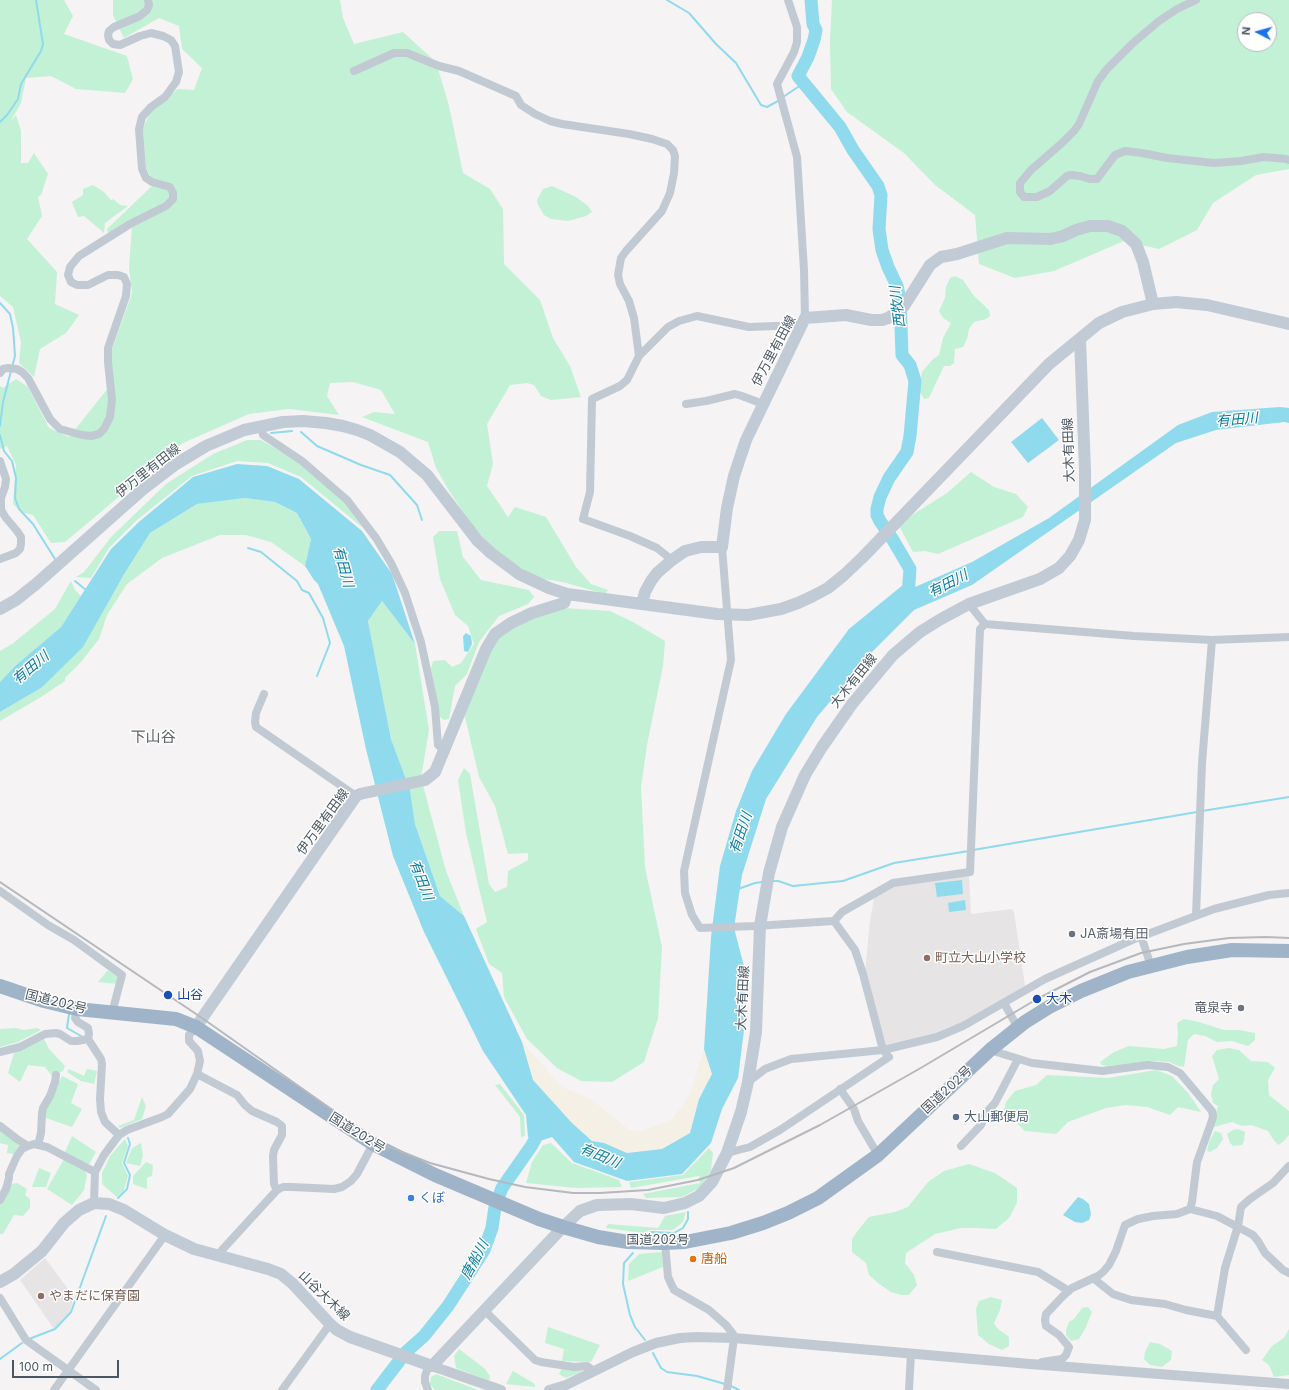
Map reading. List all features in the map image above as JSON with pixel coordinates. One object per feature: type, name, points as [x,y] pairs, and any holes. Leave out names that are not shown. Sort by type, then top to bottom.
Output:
[{"type":"highway","name":"国道202号","points":[[0,986],[44,1001],[77,1009],[176,1019],[196,1027],[373,1144],[435,1175],[509,1207],[563,1227],[598,1237],[628,1242],[665,1243],[685,1242],[730,1233],[763,1223],[788,1213],[818,1198],[878,1155],[990,1050],[1018,1028],[1049,1007],[1081,991],[1128,972],[1187,957],[1232,950],[1289,951]]},
{"type":"main road","name":"伊万里有田線","points":[[722,547],[727,508],[734,476],[746,440],[803,322],[846,315],[876,320],[888,318],[904,306],[930,265],[941,257],[957,254],[1007,238],[1051,239],[1090,226],[1108,226],[1122,231],[1136,244],[1143,262],[1153,304]]},
{"type":"main road","points":[[1080,339],[1099,323],[1122,312],[1153,304],[1176,302],[1207,305],[1289,324]]},
{"type":"main road","name":"伊万里有田線","points":[[0,609],[16,600],[36,584],[142,490],[176,464],[206,446],[244,430],[283,422],[303,421],[326,423],[357,430],[400,452],[427,475],[477,540],[491,553],[519,574],[549,588],[567,594],[728,615],[748,615],[781,609],[798,603],[828,588],[844,575],[880,540],[1049,364],[1080,339]]},
{"type":"main road","name":"大木有田線","points":[[563,1227],[580,1211],[597,1205],[631,1204],[664,1208],[685,1203],[699,1196],[712,1182],[727,1152],[742,1112],[748,1082],[756,1032],[755,926],[782,827],[805,775],[822,747],[852,704],[893,655],[920,632],[969,604],[1040,579],[1059,568],[1070,556],[1079,540],[1085,520],[1085,470],[1080,339]]},
{"type":"main road","points":[[642,604],[645,592],[651,580],[672,560],[685,551],[701,546],[722,547]]},
{"type":"main road","name":"伊万里有田線","points":[[196,1027],[361,794],[425,780],[435,772],[486,648],[495,634],[511,623],[532,613],[564,603],[567,594]]},
{"type":"main road","points":[[0,1282],[14,1274],[42,1251],[64,1223],[79,1210],[94,1203]]},
{"type":"main road","name":"山谷大木線","points":[[94,1203],[109,1204],[124,1210],[165,1235],[194,1249],[268,1269],[281,1274],[293,1284],[337,1330],[350,1337],[432,1366]]},
{"type":"main road","points":[[432,1366],[563,1227]]},
{"type":"street","points":[[0,374],[3,369],[8,368],[17,369],[22,372],[28,378],[50,419],[60,429],[91,436],[99,434],[104,430],[110,417],[112,400],[108,348],[126,296],[127,284],[124,277],[118,275],[108,275],[88,285],[77,285],[71,282],[68,275],[70,267],[79,256],[130,224],[166,206],[173,199],[174,193],[170,187],[152,182],[146,178],[142,169],[139,129],[142,117],[151,107],[165,97],[176,82],[179,72],[175,46],[171,40],[163,36],[151,34],[140,36],[120,45],[113,44],[109,40],[108,35],[109,31],[114,26],[140,16],[147,10],[149,5],[148,0]]},
{"type":"street","points":[[672,560],[657,548],[630,536],[583,519],[590,492],[592,399],[620,386],[627,380],[639,356],[668,327],[679,321],[697,316],[749,327],[803,322],[804,270],[797,157],[777,84],[794,52],[797,42],[797,26],[788,0]]},
{"type":"street","points":[[1196,0],[1177,9],[1159,21],[1133,43],[1108,69],[1098,81],[1079,124],[1074,131],[1031,170],[1020,183],[1020,192],[1024,197],[1037,197],[1050,191],[1067,176],[1071,175],[1097,180],[1115,155],[1125,151],[1167,158],[1214,163],[1241,161],[1264,157],[1289,160]]},
{"type":"street","points":[[354,71],[394,53],[406,53],[439,66],[459,71],[516,96],[521,105],[550,121],[652,139],[667,144],[673,150],[675,156],[674,173],[670,193],[662,211],[633,242],[621,258],[618,275],[620,284],[629,301],[634,318],[639,356]]},
{"type":"street","points":[[686,404],[734,394],[763,404]]},
{"type":"street","points":[[261,426],[263,435],[302,461],[347,500],[376,538],[391,563],[405,593],[421,642],[435,707],[438,745],[444,750]]},
{"type":"street","points":[[0,461],[6,479],[1,498],[1,510],[21,537],[21,544],[20,549],[16,553],[0,559]]},
{"type":"street","points":[[722,547],[731,660],[684,871],[685,893],[692,915],[700,928],[834,921],[842,912],[893,883],[970,872],[980,629],[985,624]]},
{"type":"street","points":[[969,604],[985,624],[1134,636],[1212,640],[1289,637]]},
{"type":"street","points":[[1196,915],[1202,763],[1212,640]]},
{"type":"street","points":[[264,694],[256,713],[256,726],[361,794]]},
{"type":"street","points":[[0,891],[48,925],[74,940],[122,975],[112,1013]]},
{"type":"street","points":[[748,1082],[766,1069],[791,1059],[884,1050],[937,1037],[963,1026],[1045,979],[1141,936],[1214,909],[1269,895],[1289,893]]},
{"type":"street","points":[[727,1152],[750,1147],[889,1058],[884,1050],[855,950],[834,921]]},
{"type":"street","points":[[1141,936],[1151,966]]},
{"type":"street","points":[[1004,1003],[1018,1028]]},
{"type":"street","points":[[77,1009],[75,1018],[78,1022],[88,1028],[88,1039],[101,1058],[101,1112],[105,1122],[119,1135]]},
{"type":"street","points":[[94,1203],[95,1172],[104,1155],[119,1135],[127,1130],[168,1114],[190,1089],[197,1074],[200,1056],[198,1051],[189,1041],[189,1035],[196,1027]]},
{"type":"street","points":[[0,1052],[20,1047],[45,1034],[60,1034],[71,1041],[88,1039]]},
{"type":"street","points":[[990,1050],[1032,1063],[1102,1071],[1148,1065],[1168,1067],[1180,1073],[1212,1111],[1213,1117],[1198,1162],[1190,1208]]},
{"type":"street","points":[[961,1146],[981,1125],[986,1113],[995,1103],[1018,1059]]},
{"type":"street","points":[[197,1074],[237,1095],[252,1111],[277,1122],[282,1126],[282,1135],[274,1150],[273,1156],[274,1184],[276,1190]]},
{"type":"street","points":[[38,1144],[42,1133],[43,1108],[50,1096],[56,1075]]},
{"type":"street","points":[[840,1089],[854,1109],[858,1122],[878,1155]]},
{"type":"street","points":[[0,1126],[28,1146]]},
{"type":"street","points":[[0,1200],[6,1189],[9,1174],[22,1149],[28,1146],[38,1144],[47,1146],[95,1172]]},
{"type":"street","points":[[219,1256],[222,1250],[276,1190],[283,1187],[334,1189],[342,1187],[357,1174],[373,1144]]},
{"type":"street","points":[[1217,1316],[1225,1268],[1238,1226],[1241,1207],[1273,1183],[1289,1166]]},
{"type":"street","points":[[0,1173],[9,1174]]},
{"type":"street","points":[[1030,1364],[1062,1359],[1066,1355],[1069,1347],[1059,1335],[1046,1326],[1046,1314],[1072,1288],[1103,1272],[1109,1265],[1116,1251],[1125,1225],[1138,1219],[1178,1214],[1190,1208],[1217,1216],[1253,1235],[1265,1253],[1289,1273]]},
{"type":"street","points":[[54,1390],[165,1235]]},
{"type":"street","points":[[665,1243],[668,1277],[674,1290],[709,1310],[726,1325],[733,1334],[734,1338],[727,1390]]},
{"type":"street","points":[[937,1252],[1038,1272],[1069,1291]]},
{"type":"street","points":[[1093,1278],[1113,1294],[1125,1298],[1165,1304],[1217,1316],[1246,1350]]},
{"type":"street","points":[[0,1298],[26,1340],[96,1390]]},
{"type":"street","points":[[484,1310],[535,1360],[574,1367],[587,1366],[594,1371]]},
{"type":"street","points":[[282,1390],[330,1324]]},
{"type":"street","points":[[549,1390],[566,1385],[632,1352],[656,1343],[680,1338],[697,1337],[734,1338],[911,1353],[1268,1386],[1289,1384]]},
{"type":"street","points":[[908,1390],[911,1353]]},
{"type":"street","points":[[428,1390],[424,1382],[427,1370],[432,1366],[501,1390]]},
{"type":"shaded area","points":[[969,876],[971,914],[1012,909],[1014,912],[1025,986],[963,1022],[936,1034],[884,1045],[865,972],[874,898],[895,886]]},
{"type":"shaded area","points":[[45,1258],[74,1297],[70,1311],[54,1329],[20,1280]]},
{"type":"green space","points":[[0,0],[64,0],[73,16],[64,34],[127,56],[133,79],[125,93],[76,89],[51,76],[26,78],[21,103],[11,121],[16,115],[21,131],[21,163],[28,163],[34,153],[48,174],[41,195],[38,197],[42,216],[27,239],[57,272],[55,304],[79,315],[66,333],[40,349],[34,377],[19,363],[21,342],[13,307],[0,296]]},
{"type":"green space","points":[[113,0],[340,0],[343,18],[354,44],[403,32],[436,62],[449,106],[463,173],[490,189],[503,209],[504,264],[540,300],[553,338],[570,366],[581,397],[551,400],[541,396],[534,385],[527,383],[510,385],[487,424],[493,464],[487,486],[508,517],[515,507],[546,517],[576,567],[591,584],[608,590],[605,594],[563,582],[537,578],[499,554],[471,524],[448,489],[436,468],[428,442],[362,417],[374,412],[395,414],[381,390],[353,382],[330,383],[327,396],[339,415],[289,409],[249,414],[183,443],[65,542],[51,543],[33,515],[21,512],[13,504],[16,465],[7,446],[0,449],[0,386],[3,388],[16,379],[28,387],[49,428],[69,437],[113,382],[111,352],[132,293],[129,268],[132,226],[109,236],[107,229],[154,184],[146,168],[143,128],[152,109],[178,89],[194,90],[202,68],[182,49],[179,26],[159,18],[124,38],[113,15]]},
{"type":"green space","points":[[832,0],[1289,0],[1289,169],[1256,175],[1213,203],[1197,230],[1159,249],[1124,241],[1054,271],[1015,278],[979,264],[975,215],[935,185],[904,153],[847,112],[831,89],[830,40]]},
{"type":"green space","points":[[93,185],[104,192],[111,200],[113,199],[120,205],[128,206],[105,223],[104,233],[84,216],[78,217],[72,202],[83,195],[83,189]]},
{"type":"green space","points":[[552,186],[576,197],[588,206],[592,212],[586,216],[568,221],[551,219],[544,215],[538,205],[537,200],[543,189]]},
{"type":"green space","points":[[955,276],[963,280],[974,296],[989,310],[990,316],[986,319],[974,322],[969,329],[967,339],[963,347],[955,349],[954,363],[950,366],[944,366],[929,398],[924,399],[919,390],[922,372],[933,359],[939,355],[943,338],[951,323],[943,318],[939,311],[945,298],[946,287],[950,278]]},
{"type":"green space","points":[[247,440],[261,440],[298,461],[342,500],[363,528],[301,477],[268,463],[237,461],[192,476],[137,520],[109,548],[91,578],[76,577],[84,572],[112,536],[166,484],[213,454]]},
{"type":"green space","points":[[971,472],[994,487],[1016,494],[1028,507],[1023,517],[938,554],[925,551],[913,552],[898,524],[947,493]]},
{"type":"green space","points":[[245,498],[275,502],[297,513],[311,539],[305,566],[271,542],[246,535],[220,535],[162,558],[127,584],[107,615],[99,639],[81,662],[65,678],[65,681],[0,721],[0,712],[41,688],[123,576],[150,533],[197,504]]},
{"type":"green space","points":[[439,531],[457,531],[463,557],[481,580],[529,590],[534,597],[528,604],[499,616],[479,642],[467,674],[455,686],[449,719],[444,720],[439,716],[431,669],[433,661],[445,660],[452,667],[461,663],[474,644],[468,626],[455,615],[440,579],[433,537]]},
{"type":"green space","points":[[71,581],[75,590],[81,596],[61,627],[15,666],[0,682],[0,651],[12,644],[55,609]]},
{"type":"green space","points":[[382,601],[415,644],[429,730],[421,778],[446,871],[464,916],[440,896],[415,824],[410,790],[391,739],[368,621]]},
{"type":"green space","points":[[564,608],[610,611],[633,622],[665,641],[663,666],[647,745],[641,787],[645,867],[662,947],[658,1018],[644,1062],[612,1082],[581,1081],[557,1068],[527,1039],[504,997],[502,973],[489,964],[476,929],[487,922],[466,833],[458,780],[464,768],[470,774],[489,884],[495,892],[507,887],[508,871],[528,860],[528,853],[508,854],[495,806],[479,777],[464,713],[485,655],[499,637],[530,617]]},
{"type":"green space","points":[[108,970],[118,977],[118,984],[98,982]]},
{"type":"green space","points":[[1184,1019],[1224,1030],[1239,1030],[1255,1033],[1255,1040],[1248,1046],[1232,1041],[1217,1042],[1205,1036],[1194,1034],[1188,1040],[1184,1067],[1169,1062],[1153,1061],[1108,1066],[1102,1065],[1100,1062],[1114,1052],[1129,1046],[1164,1049],[1177,1046],[1177,1023]]},
{"type":"green space","points":[[16,1028],[24,1030],[37,1028],[41,1030],[18,1042],[0,1047],[0,1029]]},
{"type":"green space","points":[[44,1039],[49,1049],[65,1066],[63,1071],[52,1076],[45,1067],[28,1065],[20,1082],[8,1073],[14,1053]]},
{"type":"green space","points":[[1229,1048],[1239,1050],[1251,1061],[1268,1062],[1275,1068],[1268,1080],[1269,1095],[1289,1111],[1289,1135],[1278,1145],[1268,1131],[1251,1125],[1242,1126],[1232,1122],[1214,1127],[1214,1119],[1218,1106],[1213,1103],[1211,1094],[1213,1085],[1219,1079],[1212,1056],[1217,1050]]},
{"type":"green space","points":[[69,1069],[84,1076],[87,1069],[97,1071],[94,1084],[81,1081],[67,1072]]},
{"type":"green space","points":[[1156,1070],[1172,1076],[1189,1094],[1201,1112],[1178,1107],[1170,1115],[1147,1107],[1126,1105],[1106,1108],[1068,1122],[1056,1134],[1025,1131],[1004,1111],[1006,1102],[1015,1091],[1036,1085],[1047,1075],[1108,1078]]},
{"type":"green space","points":[[62,1076],[78,1084],[71,1103],[82,1109],[72,1127],[46,1118],[46,1108]]},
{"type":"green space","points":[[500,1084],[524,1115],[525,1136],[521,1137],[520,1117],[495,1085]]},
{"type":"green space","points":[[142,1097],[146,1106],[142,1119],[120,1128],[118,1126],[134,1120]]},
{"type":"green space","points":[[0,1129],[21,1145],[14,1154],[7,1153],[8,1145],[0,1143]]},
{"type":"green space","points":[[1238,1129],[1245,1132],[1244,1141],[1242,1145],[1233,1146],[1230,1143],[1227,1134]]},
{"type":"green space","points":[[1215,1131],[1221,1133],[1223,1139],[1217,1148],[1210,1152],[1207,1151],[1209,1142]]},
{"type":"green space","points":[[72,1136],[96,1152],[88,1166],[65,1152]]},
{"type":"green space","points":[[125,1139],[128,1146],[122,1163],[128,1176],[124,1190],[117,1197],[102,1184],[102,1173],[110,1156]]},
{"type":"green space","points":[[141,1143],[143,1155],[140,1166],[126,1163],[132,1148]]},
{"type":"green space","points":[[551,1143],[572,1163],[619,1180],[622,1187],[576,1188],[526,1183],[532,1162],[543,1145]]},
{"type":"green space","points":[[709,1148],[713,1153],[711,1170],[701,1187],[682,1197],[646,1198],[643,1194],[700,1183],[699,1176],[631,1188],[629,1182],[683,1175]]},
{"type":"green space","points":[[64,1159],[84,1170],[87,1174],[84,1190],[72,1205],[47,1189]]},
{"type":"green space","points":[[146,1162],[153,1165],[152,1176],[147,1178],[147,1189],[133,1184],[133,1176]]},
{"type":"green space","points":[[969,1164],[995,1173],[1017,1188],[1017,1203],[1009,1218],[996,1229],[961,1228],[935,1234],[906,1253],[905,1263],[914,1275],[917,1285],[909,1295],[901,1295],[891,1292],[869,1275],[866,1263],[852,1252],[852,1239],[869,1217],[895,1212],[908,1207],[928,1182],[944,1171]]},
{"type":"green space","points":[[39,1168],[51,1173],[46,1187],[32,1187]]},
{"type":"green space","points":[[17,1183],[27,1189],[25,1195],[30,1199],[30,1208],[23,1216],[14,1215],[3,1234],[0,1234],[0,1205],[11,1184]]},
{"type":"green space","points":[[686,1212],[683,1222],[673,1230],[650,1230],[643,1233],[606,1228],[608,1224],[658,1228],[665,1216]]},
{"type":"green space","points":[[662,1252],[663,1267],[628,1281],[629,1264],[639,1254]]},
{"type":"green space","points":[[991,1297],[1002,1300],[1000,1310],[994,1323],[997,1328],[1009,1337],[1009,1346],[1002,1350],[989,1344],[978,1335],[976,1309],[979,1301]]},
{"type":"green space","points":[[1088,1307],[1092,1312],[1085,1329],[1079,1339],[1071,1341],[1066,1335],[1069,1322],[1074,1319],[1082,1308]]},
{"type":"green space","points":[[548,1327],[600,1345],[591,1362],[562,1361],[564,1349],[545,1343]]},
{"type":"green space","points":[[1289,1329],[1289,1375],[1274,1377],[1269,1365],[1262,1360],[1272,1346],[1284,1338]]},
{"type":"green space","points":[[1150,1342],[1160,1344],[1172,1351],[1171,1360],[1162,1367],[1150,1365],[1144,1359],[1145,1352]]},
{"type":"green space","points":[[459,1349],[484,1368],[490,1376],[489,1381],[456,1368],[454,1356]]},
{"type":"green space","points":[[562,1368],[581,1369],[581,1372],[566,1378],[559,1374]]},
{"type":"green space","points":[[513,1371],[535,1384],[535,1387],[506,1384]]},
{"type":"green space","points":[[436,1374],[478,1390],[435,1390],[430,1384],[431,1377]]},
{"type":"sand","points":[[522,1042],[562,1087],[591,1099],[628,1129],[641,1131],[670,1121],[690,1095],[704,1049],[712,1074],[699,1099],[690,1133],[662,1149],[627,1153],[604,1143],[592,1141],[572,1123],[533,1080]]},
{"type":"water","name":"有田川","points":[[1280,407],[1289,408],[1289,423],[1284,422],[1216,430],[1176,443],[972,585],[914,610],[872,652],[817,717],[766,799],[742,875],[734,928],[745,970],[746,1014],[738,1078],[722,1109],[711,1143],[682,1174],[627,1181],[574,1162],[552,1137],[540,1141],[528,1137],[526,1115],[483,1051],[424,932],[393,856],[366,749],[344,646],[318,584],[305,566],[311,539],[297,513],[275,502],[245,498],[197,504],[150,533],[123,576],[83,647],[41,688],[0,712],[0,682],[15,666],[61,627],[111,549],[140,521],[193,477],[237,464],[267,466],[299,479],[362,531],[392,574],[415,644],[382,601],[368,621],[391,739],[410,790],[415,824],[440,896],[464,916],[522,1042],[533,1080],[572,1123],[592,1141],[604,1143],[627,1153],[662,1149],[690,1133],[699,1099],[712,1074],[704,1049],[711,937],[720,866],[736,811],[752,771],[786,714],[849,629],[909,580],[915,587],[972,562],[1049,518],[1178,425],[1212,412]]},
{"type":"water","points":[[1042,418],[1059,440],[1028,463],[1011,442]]},
{"type":"water","points":[[466,633],[471,636],[472,644],[468,652],[464,651],[463,636]]},
{"type":"water","points":[[962,880],[963,894],[937,897],[935,883]]},
{"type":"water","points":[[965,900],[966,910],[949,912],[948,903]]},
{"type":"water","points":[[1078,1197],[1089,1204],[1091,1214],[1089,1220],[1082,1223],[1075,1222],[1063,1215]]},
{"type":"waterway","points":[[0,122],[18,99],[21,84],[41,51],[43,44],[36,0]]},
{"type":"waterway","points":[[667,0],[689,13],[716,44],[736,63],[761,105],[767,107],[778,101]]},
{"type":"waterway","name":"西牧川","points":[[811,0],[813,24],[816,30],[808,57],[798,76],[840,127],[853,150],[878,186],[881,195],[879,229],[882,250],[897,286],[900,299],[902,355],[910,365],[915,381],[907,452],[889,478],[880,497],[877,509],[877,515],[880,521],[910,569],[908,596]]},
{"type":"waterway","points":[[783,97],[804,83]]},
{"type":"waterway","points":[[0,303],[10,314],[13,328],[15,356],[12,367]]},
{"type":"waterway","points":[[0,426],[3,402],[11,371]]},
{"type":"waterway","points":[[271,433],[292,431]]},
{"type":"waterway","points":[[301,432],[317,446],[361,465],[390,475],[417,505],[422,520]]},
{"type":"waterway","points":[[0,435],[4,451],[12,461],[16,478],[15,498],[19,509],[33,524],[55,559]]},
{"type":"waterway","points":[[248,548],[261,552],[297,581],[302,590],[309,593],[323,618],[330,643],[317,676]]},
{"type":"waterway","points":[[75,581],[86,590]]},
{"type":"waterway","points":[[1202,811],[1289,797]]},
{"type":"waterway","points":[[973,850],[1197,812]]},
{"type":"waterway","points":[[773,881],[778,881],[793,886],[843,881],[894,863],[969,851]]},
{"type":"waterway","points":[[738,889],[762,882]]},
{"type":"waterway","points":[[69,1014],[67,1028],[81,1036]]},
{"type":"waterway","name":"唐船川","points":[[377,1390],[406,1352],[424,1336],[448,1306],[484,1250],[492,1228],[495,1207],[502,1188],[532,1145],[540,1130],[541,1124]]},
{"type":"waterway","points":[[118,1198],[127,1189],[130,1175],[124,1163],[130,1144],[128,1138]]},
{"type":"waterway","points":[[646,1235],[651,1232],[674,1233],[683,1228],[688,1219],[688,1212]]},
{"type":"waterway","points":[[29,1339],[55,1329],[71,1312],[106,1216]]},
{"type":"waterway","points":[[633,1253],[624,1263],[623,1284],[630,1315],[635,1327],[645,1340]]},
{"type":"waterway","points":[[0,1359],[22,1343]]},
{"type":"waterway","points":[[653,1353],[661,1368],[667,1372],[697,1376],[725,1384]]},
{"type":"waterway","points":[[729,1385],[739,1390]]},
{"type":"railway","points":[[0,882],[202,1018],[361,1130],[387,1146],[430,1163],[489,1179],[525,1187],[573,1193],[648,1190],[698,1180],[734,1168],[820,1125],[919,1069],[1037,999],[1090,972],[1141,953],[1184,944],[1229,938],[1289,938]]},
{"type":"place","name":"JA斎場有田","points":[[1072,934]]},
{"type":"place","name":"町立大山小学校","points":[[927,958]]},
{"type":"place","name":"山谷","points":[[168,995]]},
{"type":"place","name":"大木","points":[[1037,999]]},
{"type":"place","name":"竜泉寺","points":[[1241,1008]]},
{"type":"place","name":"大山郵便局","points":[[956,1117]]},
{"type":"place","name":"くぼ","points":[[411,1198]]},
{"type":"place","name":"唐船","points":[[693,1259]]},
{"type":"place","name":"やまだに保育園","points":[[41,1296]]},
{"type":"district","name":"下山谷","points":[[153,737]]}]
